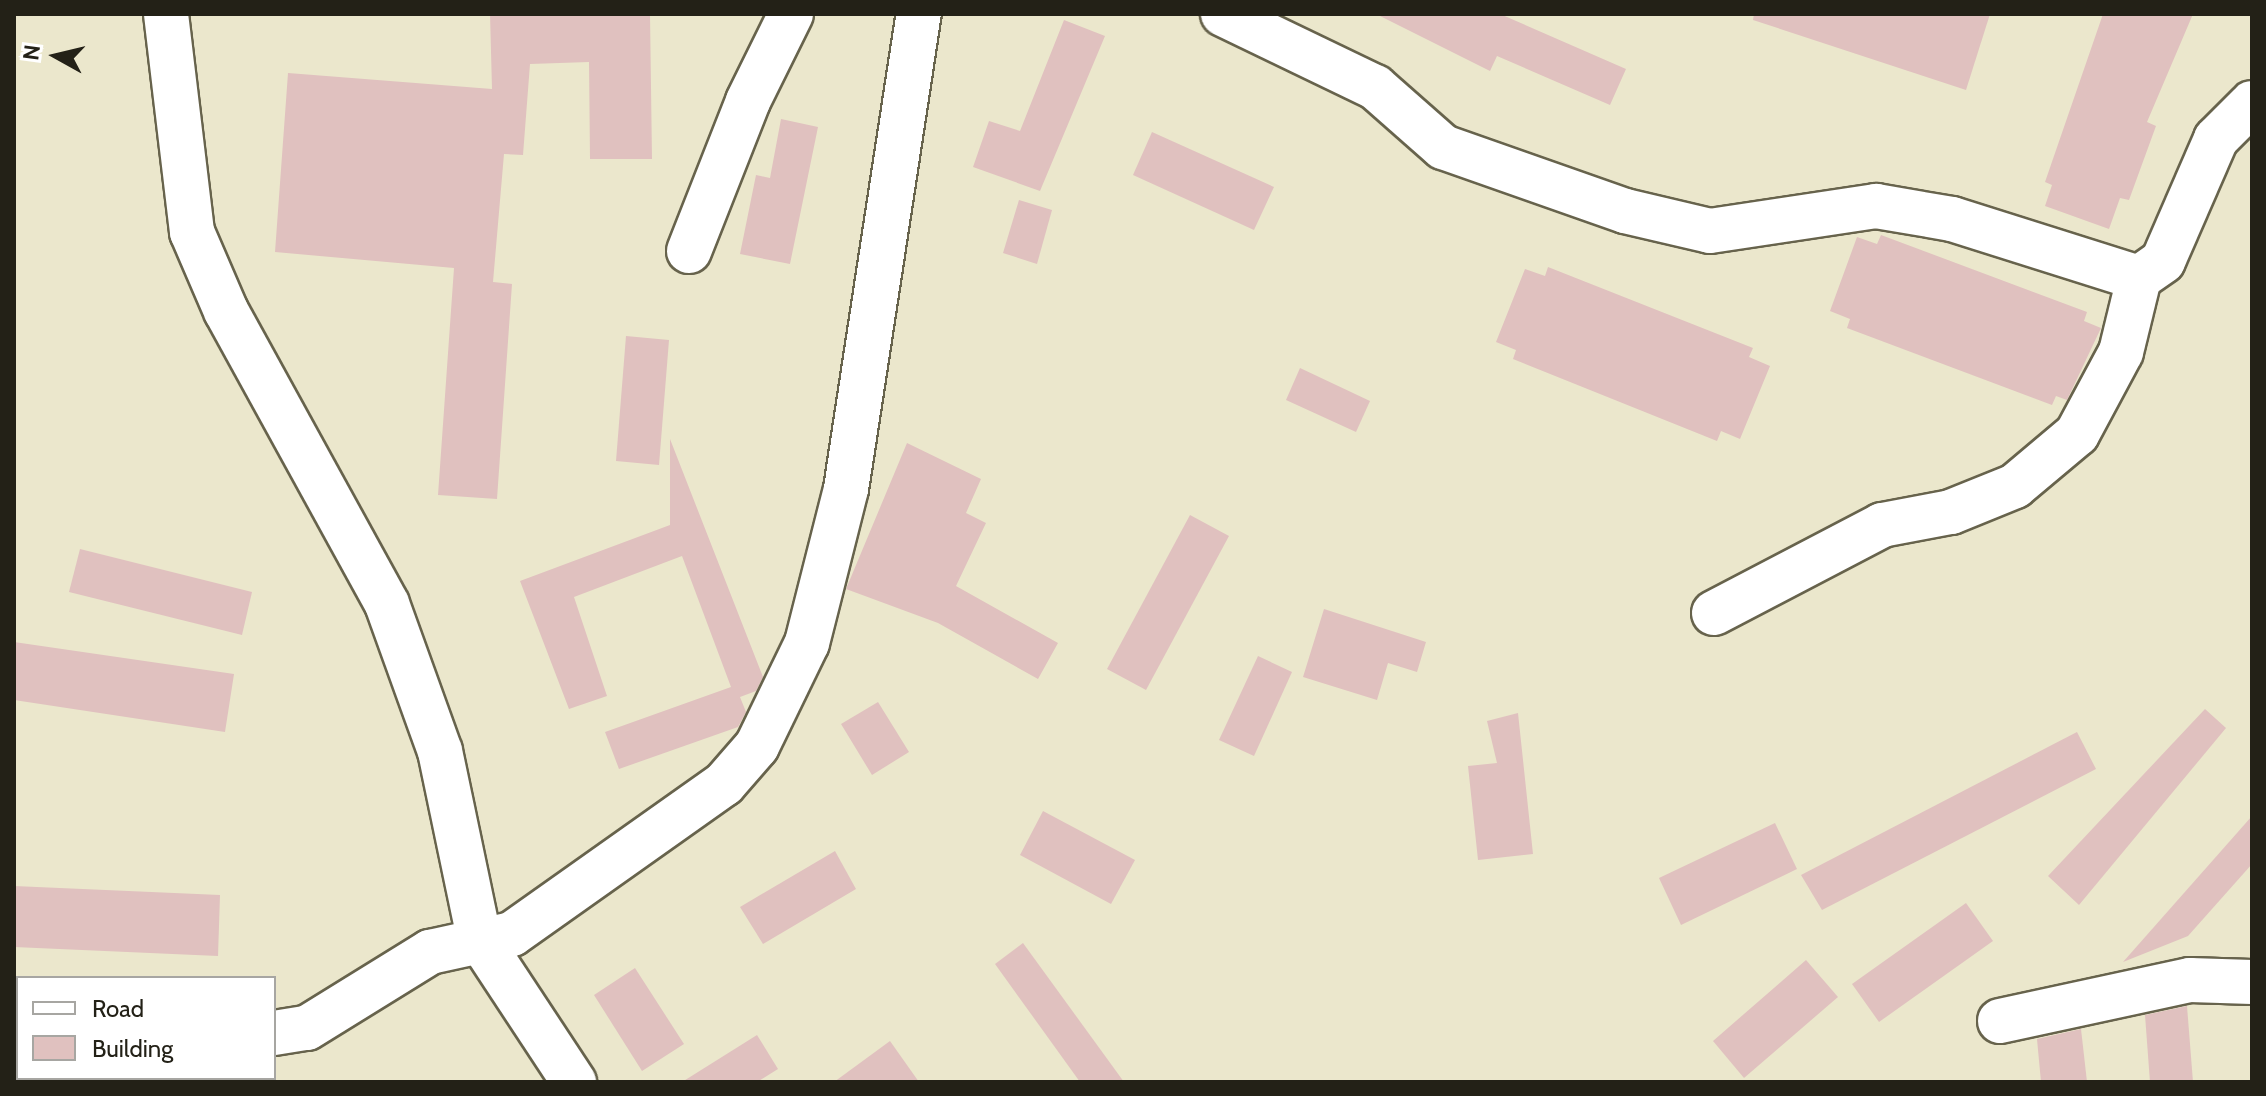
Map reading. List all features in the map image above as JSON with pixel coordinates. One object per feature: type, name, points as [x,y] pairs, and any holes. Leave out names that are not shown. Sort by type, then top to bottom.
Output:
[{"type":"street","points":[[166,14],[192,232],[226,311],[387,604],[440,751],[479,938],[574,1082]]},
{"type":"street","points":[[689,251],[748,101],[791,14]]},
{"type":"street","points":[[276,1033],[307,1028],[430,952],[479,938],[512,934],[724,784],[757,746],[807,643],[846,489],[919,14]]},
{"type":"street","points":[[1223,14],[1375,87],[1443,147],[1625,211],[1710,231],[1876,206],[1952,219],[2139,278]]},
{"type":"street","points":[[1714,613],[1882,525],[1951,512],[2015,486],[2077,434],[2121,352],[2139,278],[2163,261],[2216,139],[2252,103]]},
{"type":"street","points":[[2000,1021],[2190,980],[2252,982]]},
{"type":"building","points":[[490,14],[650,14],[652,159],[590,159],[589,62],[530,64],[523,155],[504,154],[493,282],[512,284],[497,499],[438,495],[454,268],[275,252],[288,73],[492,89]]},
{"type":"building","points":[[1376,14],[1500,14],[1626,69],[1610,105],[1497,56],[1490,71]]},
{"type":"building","points":[[1754,14],[1990,14],[1966,90],[1753,20]]},
{"type":"building","points":[[2103,14],[2193,14],[2147,122],[2156,126],[2129,200],[2120,198],[2109,229],[2045,206],[2052,185],[2045,182]]},
{"type":"building","points":[[1064,20],[1105,36],[1040,191],[973,167],[989,121],[1020,131]]},
{"type":"building","points":[[781,119],[818,127],[790,264],[740,254],[756,175],[770,178]]},
{"type":"building","points":[[1152,132],[1274,187],[1254,230],[1133,175]]},
{"type":"building","points":[[1019,200],[1052,210],[1037,264],[1003,253]]},
{"type":"building","points":[[1881,235],[2087,312],[2084,321],[2101,328],[2067,400],[2056,396],[2052,405],[1847,328],[1850,319],[1830,311],[1857,237],[1877,244]]},
{"type":"building","points":[[1548,267],[1753,348],[1749,357],[1770,366],[1740,439],[1721,431],[1717,441],[1513,359],[1516,350],[1496,342],[1525,269],[1545,276]]},
{"type":"building","points":[[626,336],[669,340],[659,465],[616,461]]},
{"type":"building","points":[[1300,368],[1370,401],[1356,432],[1286,400]]},
{"type":"building","points":[[670,439],[763,677],[756,691],[740,697],[746,712],[738,727],[619,769],[605,732],[731,687],[682,556],[574,597],[607,696],[569,709],[520,581],[670,525]]},
{"type":"building","points":[[907,443],[981,479],[966,513],[986,523],[956,586],[1058,643],[1038,679],[938,623],[846,589]]},
{"type":"building","points":[[1190,515],[1229,536],[1146,690],[1107,669]]},
{"type":"building","points":[[80,549],[252,592],[242,635],[69,592]]},
{"type":"building","points":[[1324,609],[1426,642],[1417,672],[1388,663],[1377,700],[1303,677]]},
{"type":"building","points":[[14,642],[234,674],[225,732],[14,700]]},
{"type":"building","points":[[1258,656],[1292,672],[1254,756],[1219,740]]},
{"type":"building","points":[[878,702],[909,752],[872,775],[841,724]]},
{"type":"building","points":[[2205,709],[2226,728],[2079,905],[2048,876]]},
{"type":"building","points":[[1518,713],[1533,854],[1478,860],[1468,766],[1497,763],[1487,721]]},
{"type":"building","points":[[2077,732],[2096,769],[1822,910],[1801,875]]},
{"type":"building","points":[[1043,811],[1135,860],[1111,904],[1020,855]]},
{"type":"building","points":[[2252,816],[2252,864],[2188,936],[2123,962]]},
{"type":"building","points":[[1775,823],[1797,869],[1681,925],[1659,878]]},
{"type":"building","points":[[835,851],[856,889],[763,944],[740,907]]},
{"type":"building","points":[[14,886],[220,895],[218,956],[14,947]]},
{"type":"building","points":[[1966,903],[1993,941],[1879,1022],[1852,984]]},
{"type":"building","points":[[1023,943],[1124,1082],[1080,1082],[995,964]]},
{"type":"building","points":[[1806,960],[1838,997],[1744,1078],[1713,1041]]},
{"type":"building","points":[[635,968],[684,1044],[642,1071],[594,995]]},
{"type":"building","points":[[2187,1006],[2193,1082],[2150,1082],[2145,1015]]},
{"type":"building","points":[[2081,1029],[2087,1082],[2041,1082],[2037,1039]]},
{"type":"building","points":[[757,1035],[778,1069],[757,1082],[682,1082]]},
{"type":"building","points":[[890,1041],[919,1082],[834,1082]]}]
